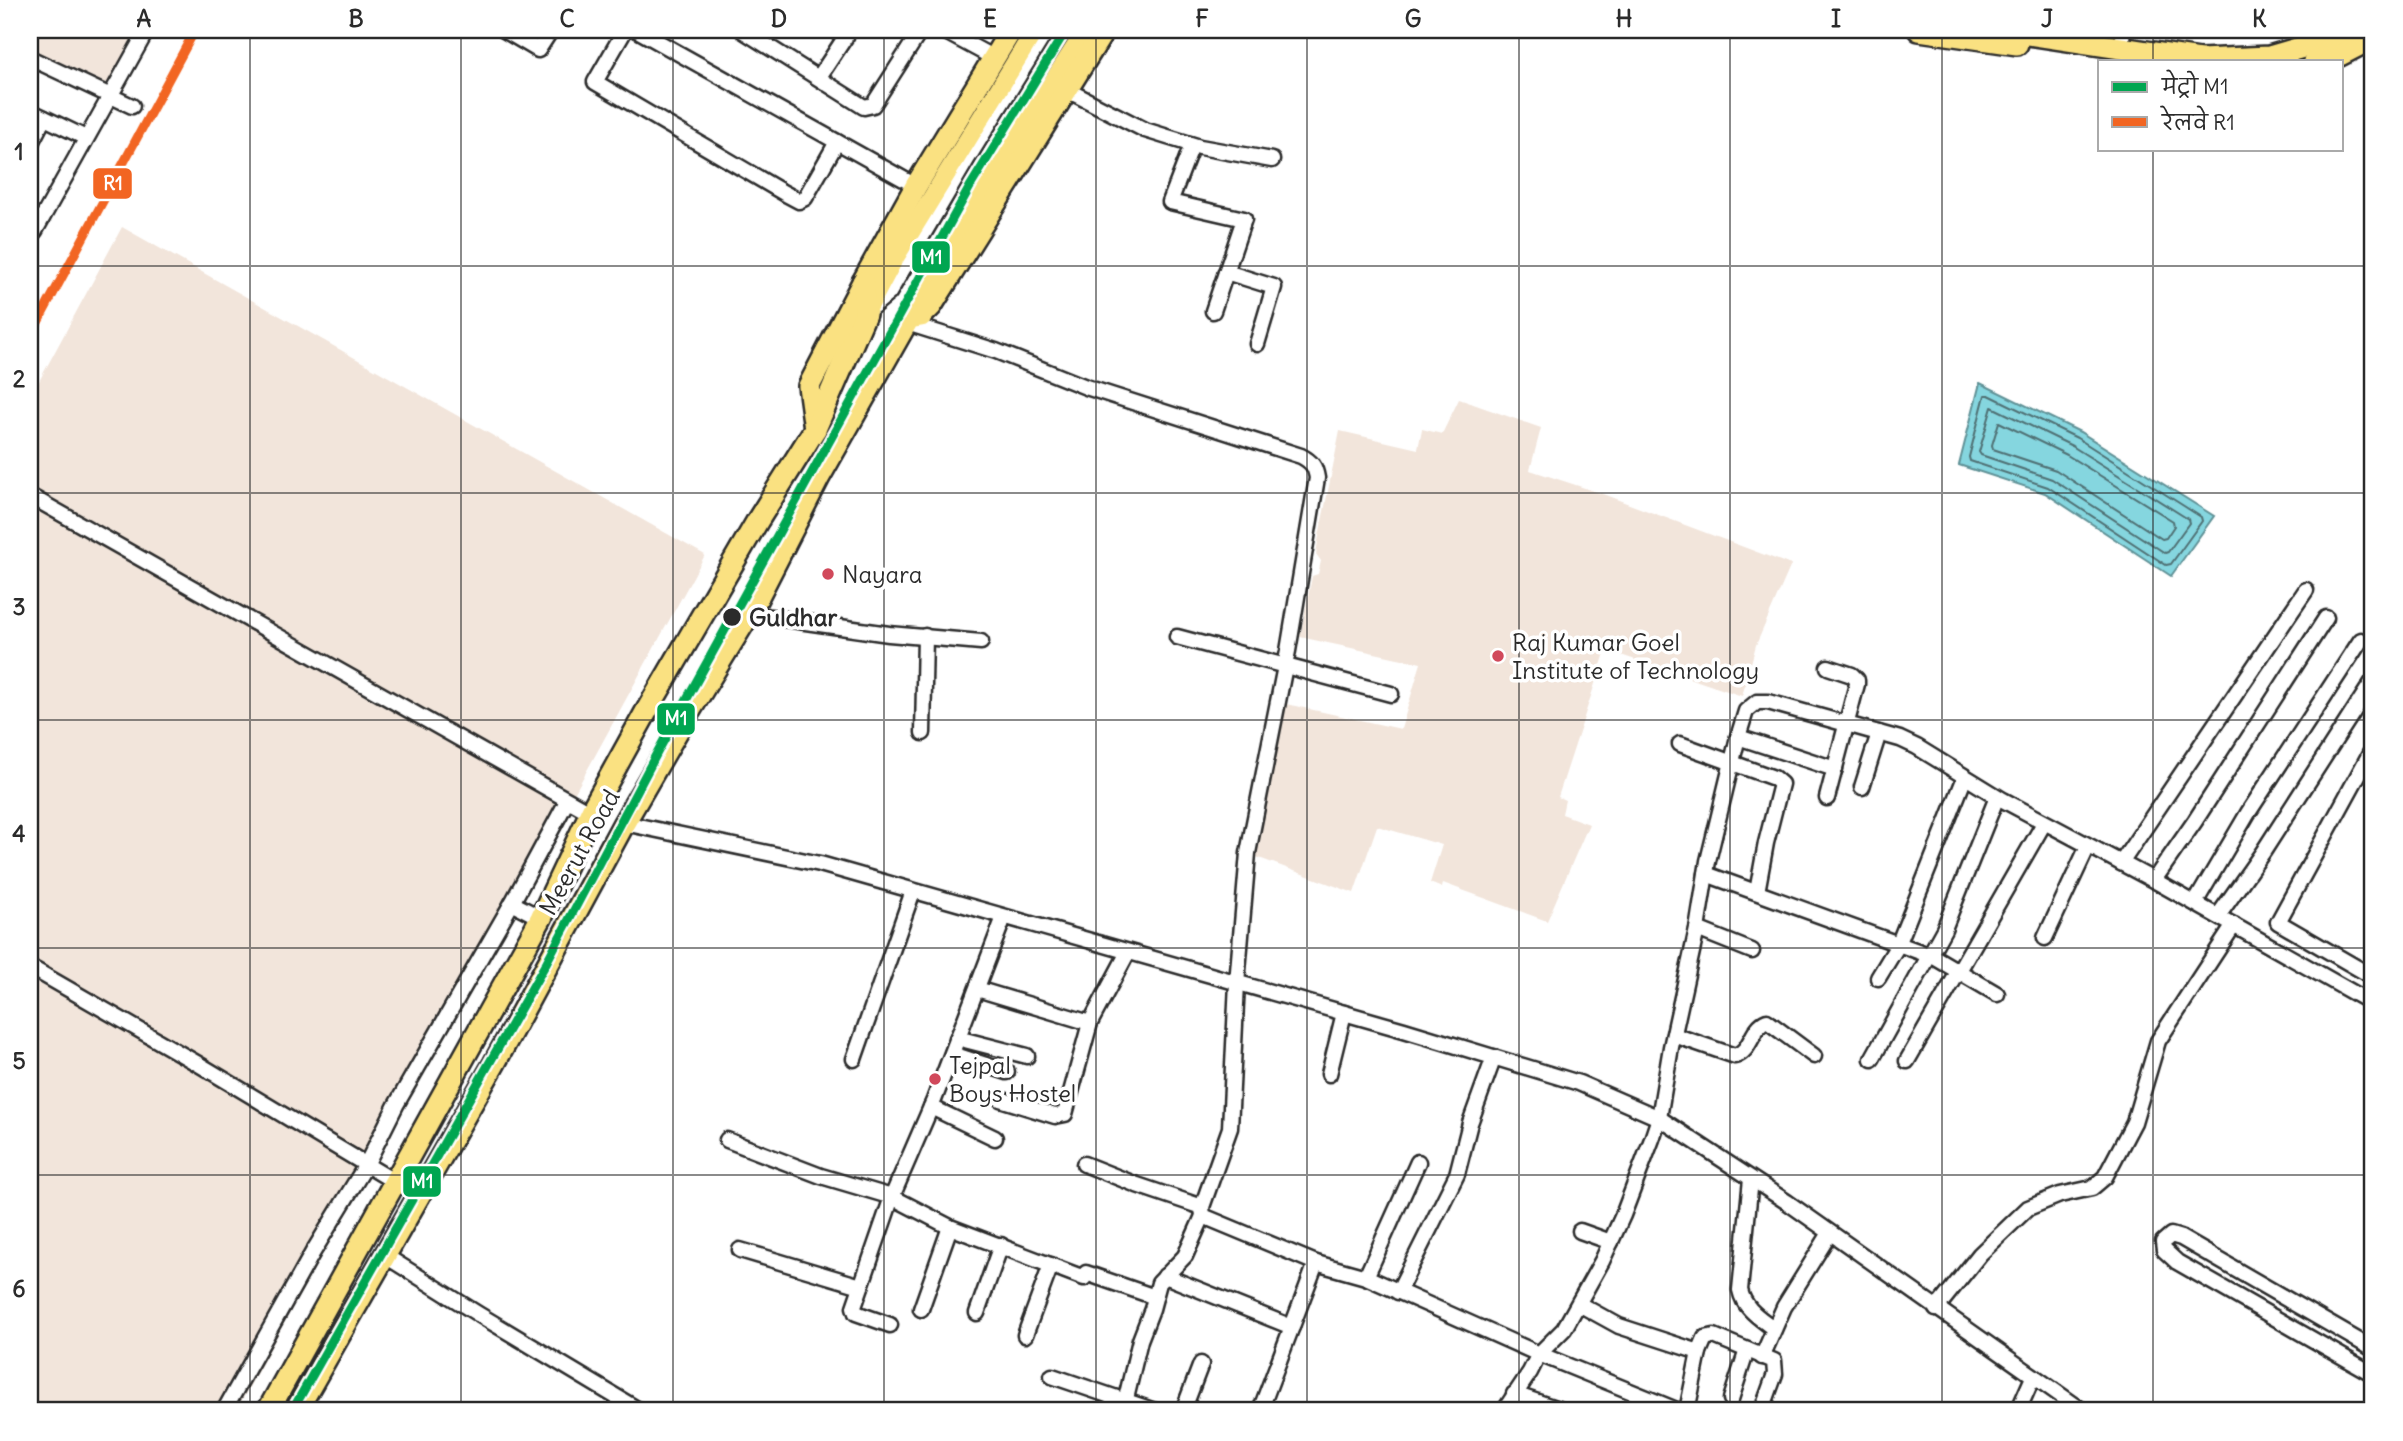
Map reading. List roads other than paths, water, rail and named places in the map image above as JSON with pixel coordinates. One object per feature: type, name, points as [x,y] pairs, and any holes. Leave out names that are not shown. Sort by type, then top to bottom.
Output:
[{"type":"highway","points":[[840,441],[816,429],[809,386],[916,186],[1011,30]]},
{"type":"highway","points":[[908,321],[921,316],[931,306],[1104,30]]},
{"type":"highway","points":[[1919,30],[2126,46]]},
{"type":"highway","points":[[2001,30],[2126,46],[2200,60],[2269,57],[2334,38],[2351,30]]},
{"type":"highway","points":[[2318,60],[2340,55],[2373,38]]},
{"type":"highway","points":[[863,282],[864,314]]},
{"type":"highway","name":"Meerut Road","points":[[268,1411],[541,918],[591,813],[758,520],[816,429],[864,314]]},
{"type":"highway","name":"Meerut Road","points":[[296,1411],[494,1064],[624,823],[749,614],[840,441],[908,321]]},
{"type":"main road","points":[[864,314],[893,261],[1035,30]]},
{"type":"main road","points":[[908,321],[998,167],[1086,30]]},
{"type":"street","points":[[30,234],[35,231],[147,30]]},
{"type":"street","points":[[504,30],[538,50],[551,30]]},
{"type":"street","points":[[625,30],[595,82],[799,201],[805,198],[837,142]]},
{"type":"street","points":[[637,30],[916,186]]},
{"type":"street","points":[[742,30],[864,107],[873,105],[921,30]]},
{"type":"street","points":[[819,77],[850,30]]},
{"type":"street","points":[[942,30],[994,58]]},
{"type":"street","points":[[864,314],[889,293],[968,158],[1048,30]]},
{"type":"street","points":[[1076,30],[908,305],[908,321],[996,351],[1086,387],[1301,456],[1311,461],[1317,478],[1285,666],[1248,853],[1237,983],[1230,1128],[1185,1256],[1159,1283],[1153,1309],[1140,1340],[1124,1406]]},
{"type":"street","points":[[30,58],[132,106]]},
{"type":"street","points":[[1065,89],[1145,130],[1192,145],[1272,160]]},
{"type":"street","points":[[30,111],[86,138]]},
{"type":"street","points":[[30,145],[44,118]]},
{"type":"street","points":[[1192,145],[1170,202],[1244,219],[1213,311]]},
{"type":"street","points":[[1226,272],[1275,287],[1257,344]]},
{"type":"street","points":[[30,496],[591,813]]},
{"type":"street","points":[[2121,863],[2306,590]]},
{"type":"street","points":[[749,614],[830,627],[981,642]]},
{"type":"street","points":[[2154,880],[2326,618]]},
{"type":"street","points":[[923,733],[925,636]]},
{"type":"street","points":[[1177,637],[1391,694]]},
{"type":"street","points":[[2195,903],[2248,813],[2361,640]]},
{"type":"street","points":[[1827,798],[1848,725],[1857,680],[1852,675],[1828,667]]},
{"type":"street","points":[[2218,916],[2263,852],[2373,681]]},
{"type":"street","points":[[1504,1411],[1539,1354],[1564,1329],[1579,1304],[1611,1242],[1659,1118],[1706,874],[1732,762],[1746,711],[1757,702],[1768,702],[1879,733],[1917,747],[2044,824],[2154,880],[2373,1004]]},
{"type":"street","points":[[1862,787],[1879,733]]},
{"type":"street","points":[[1738,737],[1835,769]]},
{"type":"street","points":[[1680,744],[1774,778],[1781,784],[1757,892]]},
{"type":"street","points":[[2373,748],[2278,922],[2373,978]]},
{"type":"street","points":[[1878,978],[1898,945],[1965,777]]},
{"type":"street","points":[[1872,1059],[1944,929],[1997,797]]},
{"type":"street","points":[[224,1411],[313,1252],[366,1165],[396,1105],[567,801]]},
{"type":"street","points":[[624,823],[820,864],[1344,1013],[1579,1083],[1659,1118],[1830,1233],[2082,1411]]},
{"type":"street","points":[[1908,1061],[2044,824]]},
{"type":"street","points":[[2045,938],[2088,846]]},
{"type":"street","points":[[1706,874],[1931,956],[1997,994]]},
{"type":"street","points":[[854,1059],[913,891]]},
{"type":"street","points":[[512,903],[541,918]]},
{"type":"street","points":[[890,1325],[854,1311],[892,1198],[931,1107],[1004,917]]},
{"type":"street","points":[[1936,1309],[1980,1254],[2028,1208],[2050,1198],[2092,1188],[2105,1177],[2134,1122],[2158,1041],[2234,925]]},
{"type":"street","points":[[1697,929],[1752,951]]},
{"type":"street","points":[[1000,1099],[1055,1116],[1065,1114],[1090,1023],[1128,952]]},
{"type":"street","points":[[30,967],[395,1182]]},
{"type":"street","points":[[977,989],[1090,1023]]},
{"type":"street","points":[[1329,1074],[1344,1013]]},
{"type":"street","points":[[1674,1035],[1735,1056],[1744,1052],[1759,1025],[1767,1021],[1814,1056]]},
{"type":"street","points":[[957,1038],[1027,1056]]},
{"type":"street","points":[[952,1054],[1007,1072]]},
{"type":"street","points":[[1398,1292],[1457,1174],[1470,1123],[1494,1057]]},
{"type":"street","points":[[931,1107],[995,1138]]},
{"type":"street","points":[[727,1140],[821,1176],[892,1198],[950,1227],[1051,1265],[1155,1297]]},
{"type":"street","points":[[1366,1278],[1418,1162]]},
{"type":"street","points":[[1084,1164],[1202,1212],[1316,1263],[1366,1278],[1539,1354],[1679,1411]]},
{"type":"street","points":[[1751,1179],[1741,1298],[1750,1310],[1774,1329]]},
{"type":"street","points":[[921,1309],[950,1227]]},
{"type":"street","points":[[1580,1231],[1611,1242]]},
{"type":"street","points":[[1762,1357],[1784,1307],[1830,1233]]},
{"type":"street","points":[[2373,1349],[2181,1238],[2172,1235],[2163,1242],[2164,1250],[2177,1262],[2373,1374]]},
{"type":"street","points":[[977,1313],[1001,1245]]},
{"type":"street","points":[[740,1250],[861,1286]]},
{"type":"street","points":[[384,1255],[622,1407],[640,1411]]},
{"type":"street","points":[[1260,1411],[1316,1263]]},
{"type":"street","points":[[1025,1335],[1051,1265]]},
{"type":"street","points":[[1165,1276],[1292,1327]]},
{"type":"street","points":[[1579,1304],[1619,1326],[1699,1352]]},
{"type":"street","points":[[2332,1350],[2344,1332]]},
{"type":"street","points":[[1687,1411],[1699,1352],[1705,1338],[1714,1336],[1774,1361],[1775,1374],[1763,1407]]},
{"type":"street","points":[[1731,1399],[1747,1350]]},
{"type":"street","points":[[1183,1411],[1201,1364]]},
{"type":"street","points":[[1052,1376],[1124,1406],[1155,1411]]},
{"type":"street","points":[[2018,1411],[2033,1377]]},
{"type":"street","points":[[1514,1394],[1564,1411]]},
{"type":"water","points":[[1980,383],[2080,432],[2214,516],[2171,576],[2045,493],[1959,465]]},
{"type":"metro line","name":"M1","points":[[292,1411],[545,965],[658,751],[971,185],[1066,30]]},
{"type":"rail line","name":"R1","points":[[30,337],[195,30]]},
{"type":"place","name":"Nayara","points":[[828,574]]},
{"type":"place","name":"Guldhar","points":[[732,617]]},
{"type":"place","name":"Raj Kumar Goel Institute of Technology","points":[[1498,656]]},
{"type":"place","name":"Tejpal Boys Hostel","points":[[935,1079]]}]
